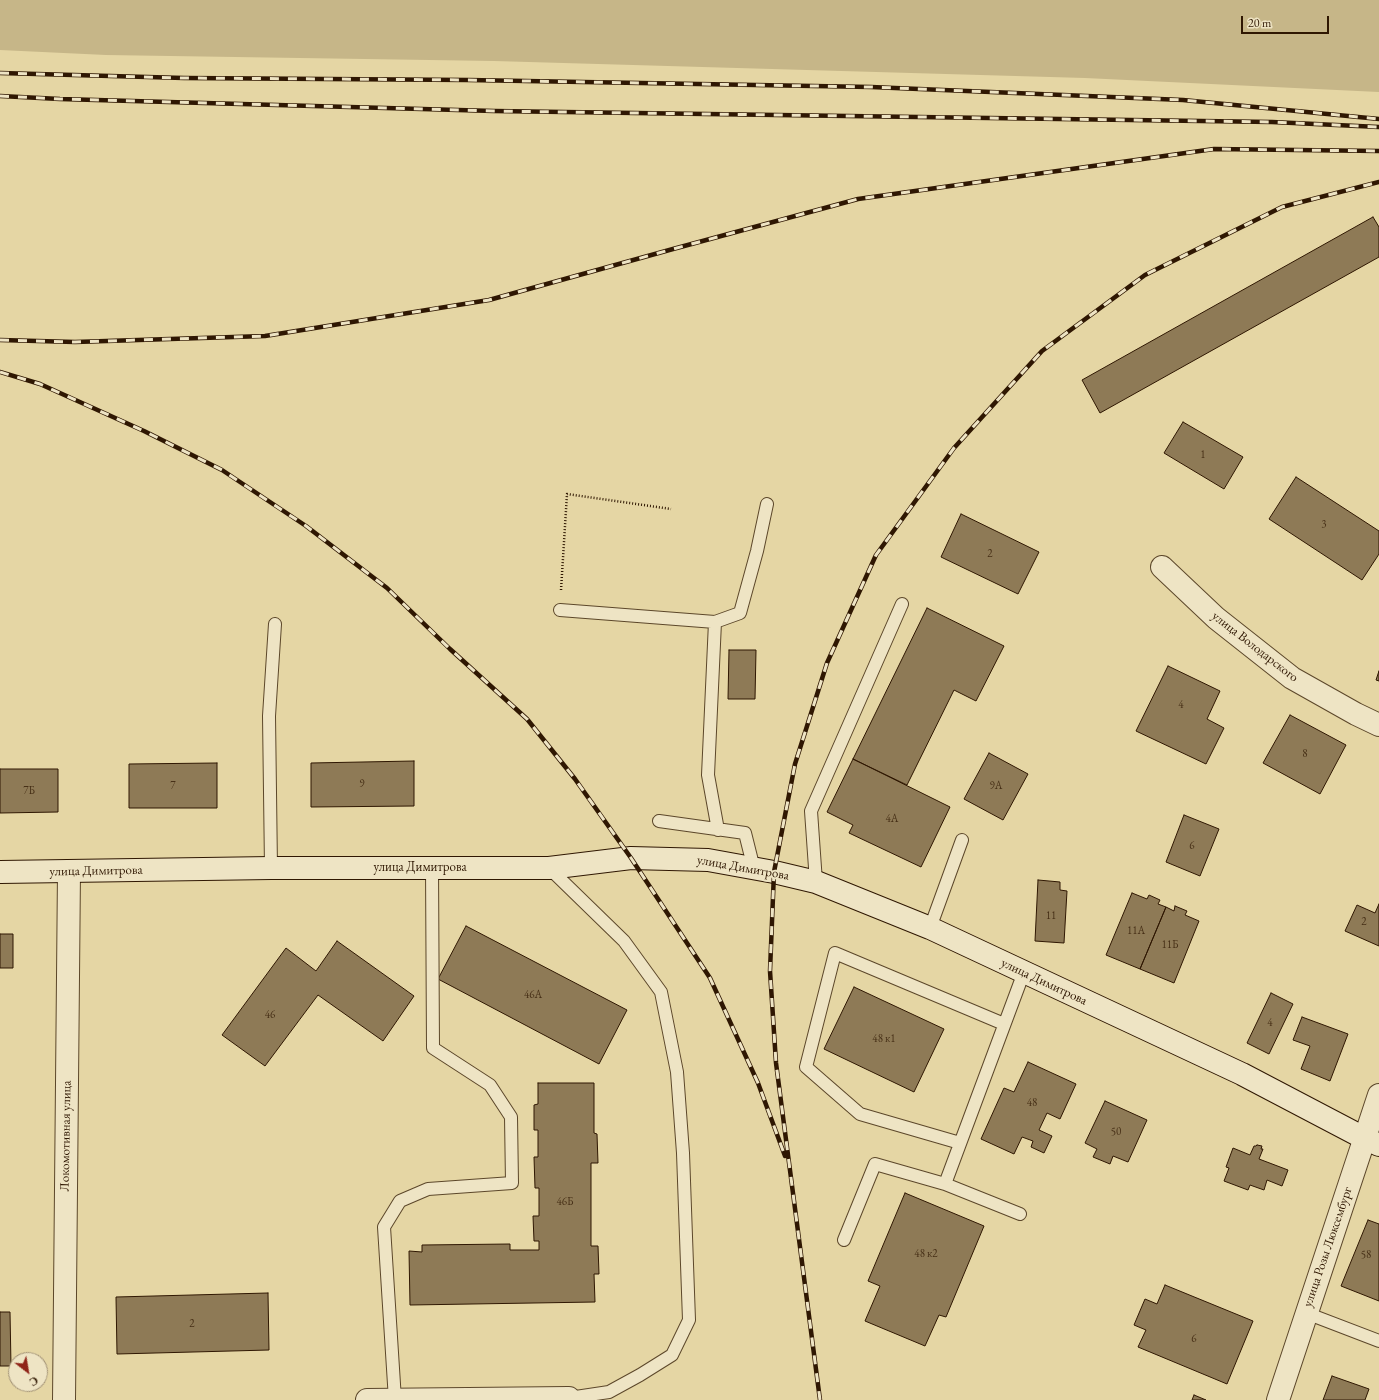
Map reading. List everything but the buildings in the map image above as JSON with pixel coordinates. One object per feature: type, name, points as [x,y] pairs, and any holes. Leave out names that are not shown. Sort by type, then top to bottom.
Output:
[{"type":"street","name":"улица Володарского","points":[[1162,567],[1216,618],[1292,678],[1356,714],[1379,725]]},
{"type":"street","name":"улица Димитрова","points":[[0,872],[271,868],[549,868],[631,858],[708,860],[754,869],[816,882],[930,928],[1242,1074],[1371,1141]]},
{"type":"street","name":"Локомотивная улица","points":[[64,1400],[69,871]]},
{"type":"street","name":"улица Розы Люксембург","points":[[1278,1400],[1306,1314],[1371,1141],[1379,1095]]},
{"type":"street","points":[[367,1400],[569,1398]]},
{"type":"lane","points":[[560,610],[714,622],[740,613],[767,504]]},
{"type":"lane","points":[[816,882],[811,811],[902,604]]},
{"type":"lane","points":[[714,622],[708,775],[718,830]]},
{"type":"lane","points":[[271,868],[269,716],[275,624]]},
{"type":"lane","points":[[659,821],[745,834],[754,869]]},
{"type":"lane","points":[[930,928],[962,840]]},
{"type":"lane","points":[[395,1400],[384,1226],[400,1201],[428,1189],[512,1183],[511,1117],[490,1086],[433,1048],[432,867]]},
{"type":"lane","points":[[549,868],[624,942],[662,992],[677,1072],[689,1320],[672,1355],[640,1376],[609,1392],[569,1398]]},
{"type":"lane","points":[[960,1143],[860,1114],[806,1066],[835,953],[1004,1024]]},
{"type":"lane","points":[[945,1184],[1024,972]]},
{"type":"lane","points":[[844,1240],[875,1164],[945,1184],[1020,1214]]},
{"type":"lane","points":[[1306,1314],[1379,1341]]},
{"type":"path","points":[[560,610],[567,494],[671,509]]},
{"type":"shaded area","points":[[0,0],[1379,0],[1379,92],[1085,78],[494,61],[106,55],[0,50]]},
{"type":"railway","points":[[0,73],[184,78],[468,80],[871,87],[1183,100],[1379,119]]},
{"type":"railway","points":[[0,96],[494,111],[1272,122],[1379,127]]},
{"type":"railway","points":[[0,340],[75,342],[265,336],[489,300],[858,199],[1214,149],[1379,151]]},
{"type":"railway","points":[[820,1400],[776,1063],[770,971],[774,872],[795,764],[827,663],[876,555],[954,448],[1042,351],[1145,275],[1282,207],[1379,182]]},
{"type":"railway","points":[[0,372],[40,384],[144,431],[222,470],[306,526],[387,588],[450,649],[527,719],[575,779],[631,858],[710,978],[758,1083],[785,1156]]}]
